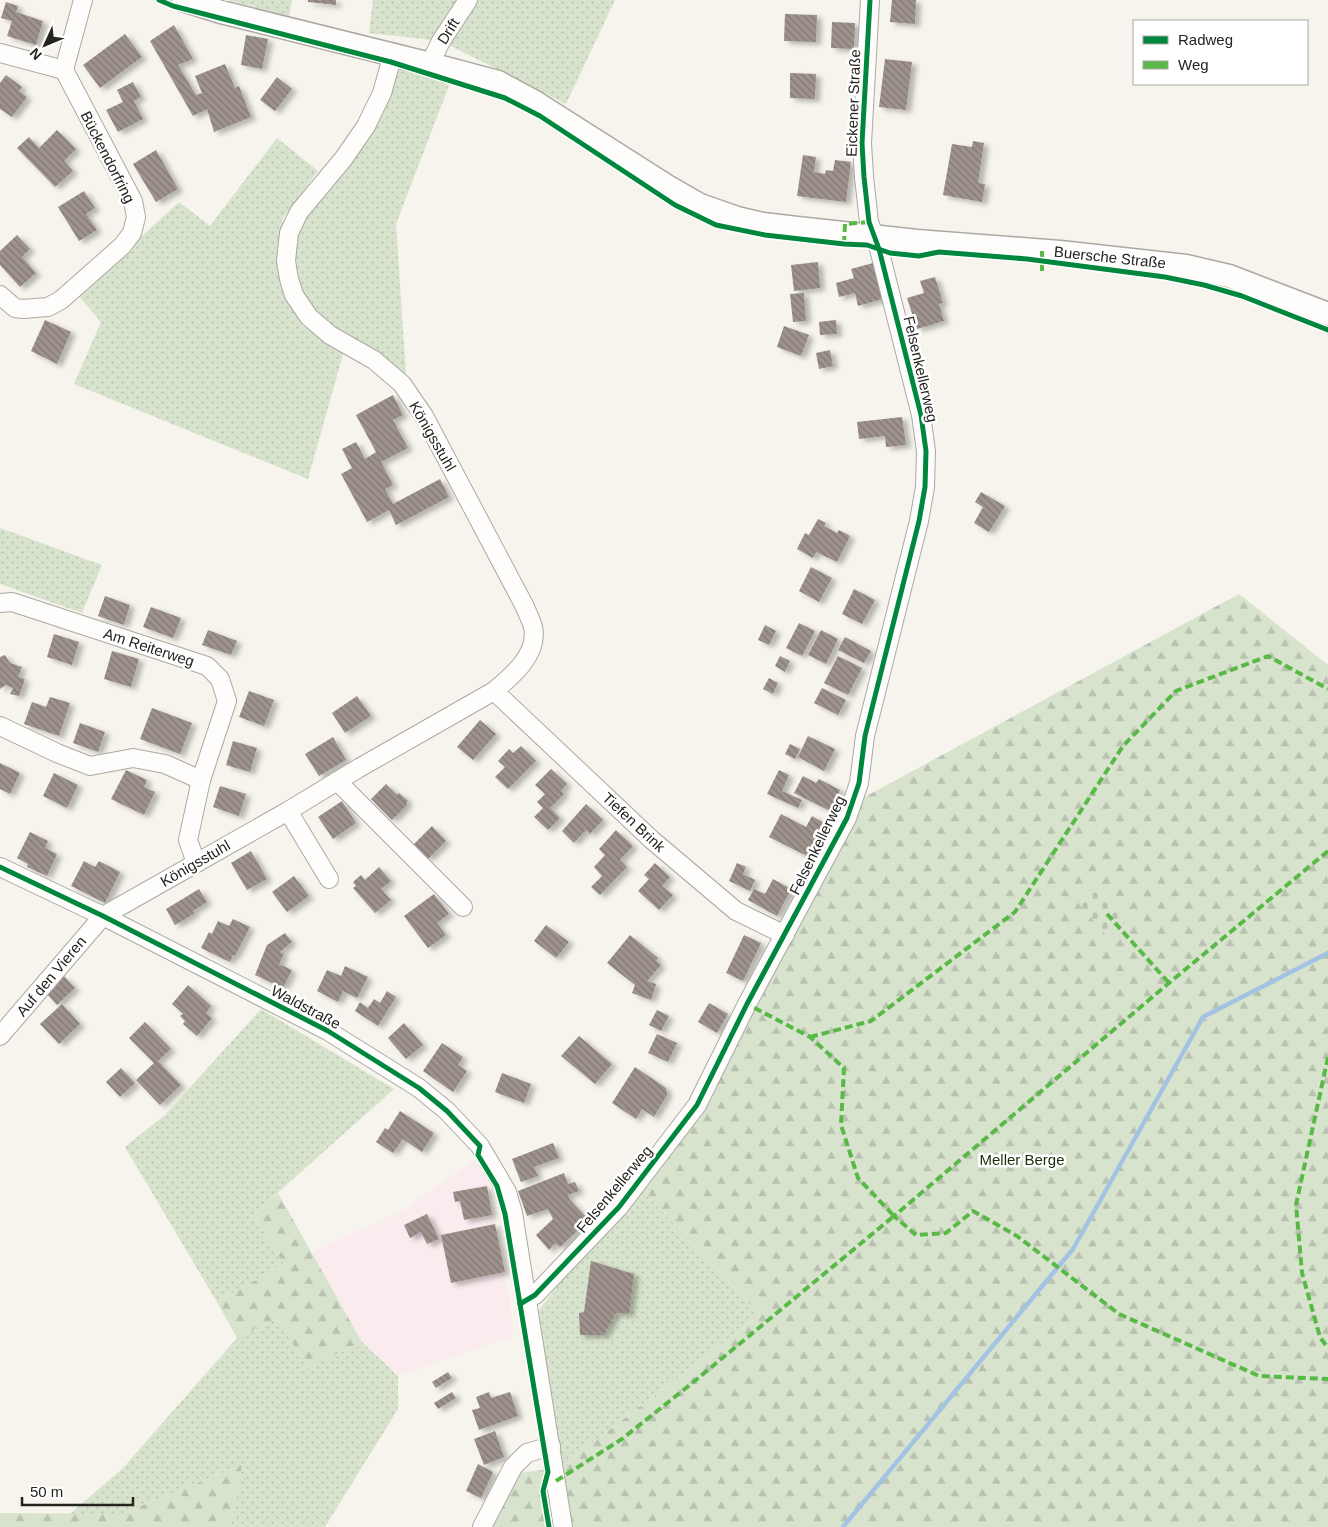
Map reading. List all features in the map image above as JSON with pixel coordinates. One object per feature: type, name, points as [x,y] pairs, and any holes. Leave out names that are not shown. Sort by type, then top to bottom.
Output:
[{"type":"main road","name":"Buersche Straße","points":[[183,0],[221,12],[498,82],[535,102],[700,205],[737,218],[763,224],[873,236],[1060,252],[1186,266],[1229,276],[1328,314]]},
{"type":"street","points":[[0,53],[64,70],[83,0]]},
{"type":"street","name":"Drift","points":[[430,64],[440,41],[468,0]]},
{"type":"street","name":"Eickener Straße","points":[[870,0],[862,143],[869,222],[873,236]]},
{"type":"street","name":"Königsstuhl","points":[[103,916],[494,691],[513,675],[531,652],[534,629],[524,605],[424,416],[402,384],[374,360],[330,335],[309,317],[294,294],[288,280],[286,261],[288,233],[299,212],[344,158],[366,126],[382,93],[393,54]]},
{"type":"street","name":"Bückendorfring","points":[[0,295],[15,308],[23,310],[48,307],[61,300],[122,246],[132,233],[136,217],[133,201],[64,70]]},
{"type":"street","name":"Felsenkellerweg","points":[[527,1299],[535,1295],[619,1207],[697,1105],[747,1004],[847,818],[859,783],[865,736],[926,487],[926,451],[921,415],[879,249],[873,236]]},
{"type":"street","name":"Am Reiterweg","points":[[0,603],[12,602],[207,666],[220,679],[227,701],[201,780],[188,840],[196,863]]},
{"type":"street","name":"Tiefen Brink","points":[[494,691],[652,840],[730,906],[736,911],[785,935]]},
{"type":"street","points":[[0,726],[57,753],[90,766],[133,758],[165,764],[201,780]]},
{"type":"street","points":[[338,780],[463,907]]},
{"type":"street","points":[[288,811],[329,879]]},
{"type":"street","name":"Waldstraße","points":[[0,867],[103,916],[328,1031],[419,1088],[447,1110],[480,1146],[508,1192],[513,1213],[563,1527]]},
{"type":"street","name":"Auf den Vieren","points":[[0,1036],[103,916]]},
{"type":"street","points":[[482,1527],[514,1467],[527,1453],[551,1446]]},
{"type":"shaded area","points":[[475,1160],[487,1180],[509,1296],[513,1336],[398,1376],[362,1342],[311,1253],[405,1209]]},
{"type":"green space","points":[[228,0],[292,0],[289,16]]},
{"type":"green space","points":[[373,0],[615,0],[566,104],[441,41],[369,33]]},
{"type":"green space","points":[[401,69],[450,83],[396,224],[406,374],[313,314],[300,291],[292,262],[294,235],[305,213],[347,165],[379,121],[395,73]]},
{"type":"green space","points":[[277,138],[318,171],[283,218],[277,249],[280,283],[290,306],[303,326],[344,351],[308,479],[74,384],[101,322],[78,295],[179,202],[210,226]]},
{"type":"green space","points":[[0,528],[102,565],[82,613],[0,584]]},
{"type":"green space","name":"Meller Berge","points":[[1239,594],[1328,665],[1328,1527],[491,1527],[518,1473],[560,1468],[760,1315],[642,1190],[704,1106],[785,953],[863,798]]},
{"type":"green space","points":[[1098,884],[1130,918],[1109,938],[1078,903]]},
{"type":"green space","points":[[261,1009],[394,1089],[253,1215],[284,1264],[217,1302],[125,1147],[166,1114]]},
{"type":"green space","points":[[642,1190],[760,1315],[560,1468],[538,1311],[579,1259],[627,1211]]},
{"type":"green space","points":[[278,1193],[362,1342],[307,1368],[277,1318],[237,1338],[217,1302],[284,1264],[253,1215]]},
{"type":"green space","points":[[277,1318],[307,1368],[362,1342],[398,1376],[398,1409],[325,1527],[230,1527],[242,1465],[121,1514],[70,1514],[123,1468],[237,1338]]},
{"type":"green space","points":[[242,1465],[230,1527],[0,1527],[0,1513],[121,1514]]},
{"type":"building","points":[[308,0],[336,0],[336,5],[308,2]]},
{"type":"building","points":[[892,0],[916,0],[915,24],[890,22]]},
{"type":"building","points":[[6,2],[18,6],[16,12],[43,21],[36,45],[7,36],[12,21],[1,18]]},
{"type":"building","points":[[785,14],[817,15],[816,42],[784,41]]},
{"type":"building","points":[[832,22],[855,23],[854,49],[831,48]]},
{"type":"building","points":[[174,25],[193,59],[178,65],[196,95],[202,93],[195,76],[225,64],[235,88],[239,86],[251,117],[214,132],[207,109],[193,116],[150,41]]},
{"type":"building","points":[[125,34],[142,57],[100,88],[83,65]]},
{"type":"building","points":[[246,35],[268,39],[262,69],[241,65]]},
{"type":"building","points":[[885,59],[912,62],[906,110],[879,107]]},
{"type":"building","points":[[790,73],[816,74],[815,99],[790,98]]},
{"type":"building","points":[[6,75],[22,87],[19,91],[27,97],[12,117],[0,109],[0,83]]},
{"type":"building","points":[[277,77],[292,89],[275,111],[260,100]]},
{"type":"building","points":[[133,82],[141,97],[134,101],[143,119],[118,132],[106,110],[123,102],[117,90]]},
{"type":"building","points":[[57,130],[76,149],[64,161],[73,171],[55,187],[17,148],[29,137],[39,148]]},
{"type":"building","points":[[973,141],[984,143],[978,183],[985,184],[982,202],[943,195],[952,144],[972,147]]},
{"type":"building","points":[[156,150],[178,189],[156,202],[133,164]]},
{"type":"building","points":[[803,155],[816,157],[814,172],[825,174],[826,170],[833,171],[835,160],[851,162],[846,202],[797,196]]},
{"type":"building","points":[[84,191],[95,208],[86,214],[97,230],[79,241],[58,207]]},
{"type":"building","points":[[17,235],[30,249],[22,257],[36,273],[20,287],[0,265],[0,251]]},
{"type":"building","points":[[818,262],[820,288],[794,291],[791,265]]},
{"type":"building","points":[[873,263],[882,299],[858,306],[855,293],[839,297],[836,283],[854,278],[851,269]]},
{"type":"building","points":[[935,277],[943,303],[939,304],[944,321],[917,329],[907,298],[924,293],[920,281]]},
{"type":"building","points":[[804,293],[806,321],[793,322],[790,294]]},
{"type":"building","points":[[45,320],[71,332],[57,364],[31,351]]},
{"type":"building","points":[[836,320],[837,334],[820,335],[819,322]]},
{"type":"building","points":[[784,326],[809,335],[801,356],[777,347]]},
{"type":"building","points":[[830,350],[833,366],[819,369],[816,353]]},
{"type":"building","points":[[393,395],[403,415],[393,420],[408,448],[381,462],[393,485],[385,489],[393,504],[440,479],[449,497],[396,525],[389,510],[367,522],[341,474],[352,468],[342,449],[356,442],[365,459],[376,452],[356,415]]},
{"type":"building","points":[[902,417],[906,445],[886,447],[885,436],[859,439],[857,422]]},
{"type":"building","points":[[981,492],[1005,506],[989,532],[974,523],[983,507],[975,502]]},
{"type":"building","points":[[818,519],[826,523],[824,526],[837,533],[839,530],[850,536],[837,562],[816,552],[813,558],[797,549],[805,533],[809,535]]},
{"type":"building","points":[[811,567],[832,578],[819,602],[799,591]]},
{"type":"building","points":[[854,589],[875,600],[862,624],[842,614]]},
{"type":"building","points":[[105,596],[130,605],[124,625],[98,616]]},
{"type":"building","points":[[151,607],[181,618],[173,638],[143,627]]},
{"type":"building","points":[[799,623],[815,631],[802,656],[786,648]]},
{"type":"building","points":[[765,625],[776,631],[769,645],[758,640]]},
{"type":"building","points":[[208,630],[237,641],[231,655],[202,645]]},
{"type":"building","points":[[821,630],[838,639],[826,664],[808,655]]},
{"type":"building","points":[[54,634],[79,642],[72,665],[47,657]]},
{"type":"building","points":[[845,637],[871,651],[864,663],[838,650]]},
{"type":"building","points":[[112,651],[139,659],[131,687],[104,679]]},
{"type":"building","points":[[5,655],[10,663],[22,667],[18,677],[25,679],[19,696],[10,694],[13,688],[6,685],[0,689],[0,657]]},
{"type":"building","points":[[780,656],[790,661],[785,672],[775,666]]},
{"type":"building","points":[[838,656],[862,668],[848,695],[824,683]]},
{"type":"building","points":[[769,678],[778,683],[773,694],[763,689]]},
{"type":"building","points":[[822,688],[846,700],[838,715],[814,703]]},
{"type":"building","points":[[249,691],[274,700],[264,726],[239,717]]},
{"type":"building","points":[[357,696],[371,716],[345,733],[332,713]]},
{"type":"building","points":[[50,697],[70,703],[59,736],[24,724],[32,702],[46,707]]},
{"type":"building","points":[[152,708],[192,723],[180,754],[140,739]]},
{"type":"building","points":[[480,720],[496,734],[473,760],[457,747]]},
{"type":"building","points":[[80,723],[105,732],[98,752],[73,743]]},
{"type":"building","points":[[808,736],[835,749],[824,771],[798,757]]},
{"type":"building","points":[[333,737],[346,760],[319,776],[305,754]]},
{"type":"building","points":[[233,741],[257,748],[250,772],[226,765]]},
{"type":"building","points":[[790,744],[800,749],[795,759],[785,754]]},
{"type":"building","points":[[521,746],[536,761],[508,789],[495,777],[505,767],[498,761],[509,749],[513,753]]},
{"type":"building","points":[[0,763],[20,773],[10,794],[0,789]]},
{"type":"building","points":[[551,769],[567,784],[561,791],[564,794],[550,808],[560,818],[548,830],[534,817],[543,808],[537,802],[545,794],[535,785]]},
{"type":"building","points":[[126,770],[147,780],[144,787],[155,792],[144,815],[111,799]]},
{"type":"building","points":[[779,770],[789,775],[782,791],[802,800],[798,808],[767,794]]},
{"type":"building","points":[[54,773],[78,785],[67,808],[43,796]]},
{"type":"building","points":[[803,776],[816,783],[819,779],[840,790],[830,811],[794,793]]},
{"type":"building","points":[[386,784],[397,795],[399,793],[408,801],[407,805],[392,820],[371,799]]},
{"type":"building","points":[[220,786],[246,794],[239,816],[213,807]]},
{"type":"building","points":[[342,801],[356,823],[333,839],[318,817]]},
{"type":"building","points":[[586,804],[603,820],[590,834],[586,830],[574,843],[562,831]]},
{"type":"building","points":[[781,814],[806,827],[812,816],[826,824],[809,857],[769,837]]},
{"type":"building","points":[[432,826],[446,841],[428,859],[413,845]]},
{"type":"building","points":[[616,830],[633,846],[620,860],[627,867],[600,895],[591,887],[602,876],[594,867],[605,855],[599,849]]},
{"type":"building","points":[[30,832],[48,841],[45,848],[57,854],[47,876],[27,867],[28,864],[17,858]]},
{"type":"building","points":[[251,851],[267,879],[247,890],[231,863]]},
{"type":"building","points":[[84,861],[95,867],[99,861],[120,872],[105,903],[71,886]]},
{"type":"building","points":[[655,863],[670,877],[662,886],[673,895],[659,910],[638,891],[649,879],[644,875]]},
{"type":"building","points":[[737,863],[746,867],[743,874],[755,880],[750,891],[729,881]]},
{"type":"building","points":[[379,867],[391,881],[381,889],[391,900],[375,913],[353,888],[356,886],[353,882],[361,875],[365,880]]},
{"type":"building","points":[[294,876],[309,896],[287,912],[272,892]]},
{"type":"building","points":[[773,879],[791,889],[777,916],[748,900],[754,889],[765,894]]},
{"type":"building","points":[[199,889],[207,902],[193,911],[194,914],[175,925],[166,909]]},
{"type":"building","points":[[434,894],[449,914],[437,923],[446,935],[428,948],[404,916]]},
{"type":"building","points":[[233,919],[250,927],[230,962],[201,948],[209,932],[212,934],[218,921],[229,926]]},
{"type":"building","points":[[546,925],[569,942],[556,958],[534,941]]},
{"type":"building","points":[[285,933],[292,942],[280,952],[284,954],[279,964],[292,970],[283,988],[255,975],[267,945]]},
{"type":"building","points":[[630,935],[658,958],[656,961],[661,965],[647,981],[656,984],[651,1000],[632,993],[635,985],[607,963]]},
{"type":"building","points":[[744,935],[761,943],[743,981],[726,973]]},
{"type":"building","points":[[345,966],[368,977],[357,998],[343,991],[338,1002],[317,991],[327,970],[341,976]]},
{"type":"building","points":[[64,976],[75,988],[57,1005],[46,993]]},
{"type":"building","points":[[188,985],[211,1006],[206,1013],[212,1018],[197,1036],[183,1024],[185,1021],[180,1016],[183,1014],[172,1004]]},
{"type":"building","points":[[387,991],[396,997],[378,1026],[355,1011],[360,1002],[368,1008],[374,999],[380,1003]]},
{"type":"building","points":[[709,1003],[728,1014],[717,1033],[698,1022]]},
{"type":"building","points":[[62,1004],[80,1024],[59,1044],[40,1024]]},
{"type":"building","points":[[657,1010],[669,1016],[661,1031],[649,1025]]},
{"type":"building","points":[[145,1022],[171,1049],[158,1061],[181,1085],[160,1105],[136,1080],[154,1063],[129,1038]]},
{"type":"building","points":[[404,1023],[423,1045],[406,1059],[388,1038]]},
{"type":"building","points":[[657,1034],[677,1043],[668,1062],[648,1053]]},
{"type":"building","points":[[579,1036],[612,1064],[595,1084],[561,1056]]},
{"type":"building","points":[[442,1043],[463,1057],[458,1065],[467,1071],[453,1092],[423,1071]]},
{"type":"building","points":[[635,1067],[666,1088],[667,1095],[654,1117],[642,1109],[636,1119],[612,1103]]},
{"type":"building","points":[[121,1068],[135,1083],[120,1097],[106,1082]]},
{"type":"building","points":[[502,1073],[531,1084],[524,1103],[495,1092]]},
{"type":"building","points":[[400,1111],[434,1133],[422,1152],[403,1139],[393,1153],[376,1142],[385,1128],[388,1130]]},
{"type":"building","points":[[553,1143],[559,1158],[534,1167],[538,1176],[521,1182],[512,1159]]},
{"type":"building","points":[[564,1173],[568,1184],[575,1182],[579,1191],[568,1195],[570,1200],[589,1220],[560,1247],[555,1243],[549,1250],[536,1235],[553,1219],[548,1209],[527,1216],[518,1191]]},
{"type":"building","points":[[487,1186],[492,1215],[464,1220],[460,1201],[455,1202],[453,1192]]},
{"type":"building","points":[[427,1214],[439,1239],[427,1244],[421,1232],[410,1238],[404,1225]]},
{"type":"building","points":[[495,1224],[505,1272],[451,1283],[441,1235]]},
{"type":"building","points":[[591,1261],[634,1274],[629,1314],[616,1313],[604,1335],[580,1335],[579,1313],[584,1312]]},
{"type":"building","points":[[448,1372],[452,1378],[436,1388],[432,1382]]},
{"type":"building","points":[[452,1392],[456,1398],[438,1409],[434,1403]]},
{"type":"building","points":[[489,1392],[491,1398],[510,1392],[518,1416],[479,1430],[472,1410],[480,1408],[476,1397]]},
{"type":"building","points":[[495,1431],[504,1457],[484,1465],[474,1439]]},
{"type":"building","points":[[478,1464],[493,1472],[481,1498],[466,1491]]},
{"type":"waterway","points":[[843,1527],[1073,1249],[1203,1017],[1328,953]]},
{"type":"marked path","points":[[844,244],[845,224],[869,222]]},
{"type":"marked path","points":[[1042,251],[1042,274]]},
{"type":"marked path","points":[[810,1037],[871,1021],[1015,912],[1123,746],[1176,691],[1268,656],[1328,689]]},
{"type":"marked path","points":[[1328,851],[894,1216],[916,1235],[946,1233],[973,1211],[1017,1236],[1119,1314],[1259,1376],[1328,1379]]},
{"type":"marked path","points":[[1107,914],[1169,983]]},
{"type":"marked path","points":[[556,1481],[622,1439],[894,1216],[858,1178],[841,1125],[844,1068],[810,1037],[747,1004]]},
{"type":"marked path","points":[[1328,1057],[1296,1205],[1302,1273],[1320,1337],[1328,1348]]},
{"type":"cycle path","points":[[159,0],[173,6],[391,62],[505,98],[540,116],[675,205],[716,225],[765,235],[867,245],[890,253],[919,256],[939,252],[1027,259],[1165,277],[1204,285],[1242,296],[1328,330]]},
{"type":"cycle path","points":[[520,1304],[535,1295],[619,1207],[697,1105],[747,1004],[847,818],[859,783],[865,736],[919,521],[925,487],[926,451],[921,415],[879,249],[869,222],[862,143],[870,0]]},
{"type":"cycle path","points":[[0,867],[103,916],[328,1031],[419,1088],[447,1111],[480,1146],[478,1155],[497,1186],[505,1214],[548,1472],[543,1491],[549,1527]]}]
